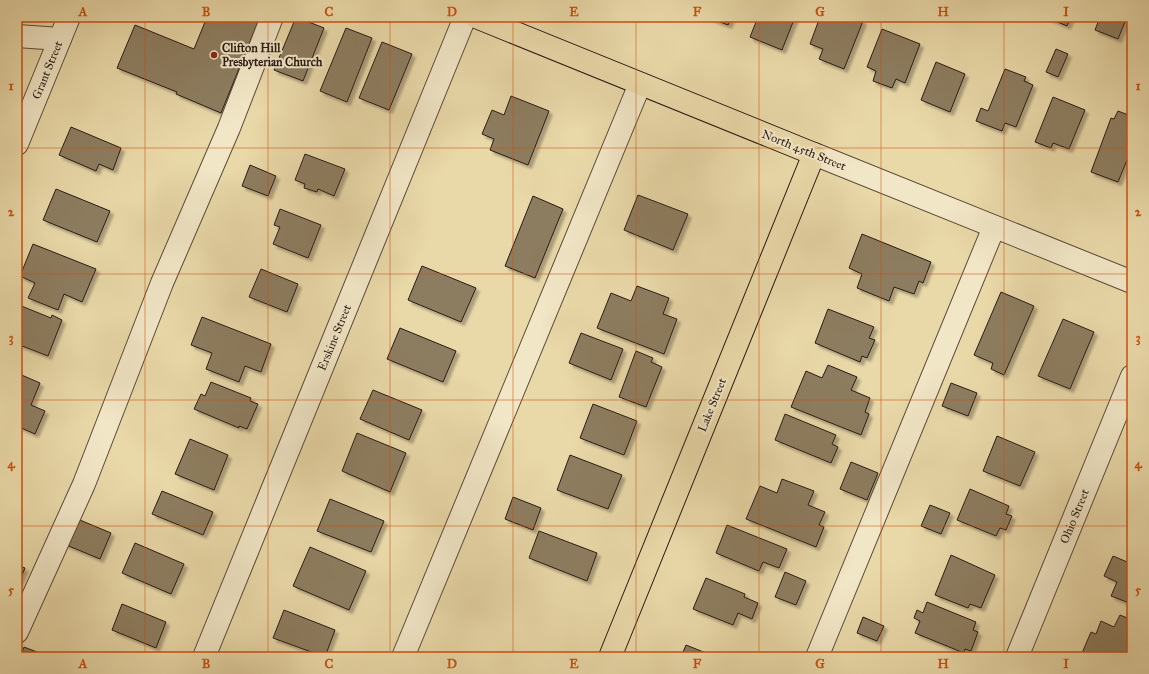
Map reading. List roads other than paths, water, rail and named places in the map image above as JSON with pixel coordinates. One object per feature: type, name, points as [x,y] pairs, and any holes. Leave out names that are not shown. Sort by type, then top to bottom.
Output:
[{"type":"main road","name":"North 45th Street","points":[[476,17],[814,154]]},
{"type":"main road","name":"Lake Street","points":[[610,657],[814,154]]},
{"type":"street","name":"Grant Street","points":[[17,144],[69,17]]},
{"type":"street","points":[[17,632],[84,484],[162,283],[229,128],[272,17]]},
{"type":"street","name":"Erskine Street","points":[[204,657],[465,17]]},
{"type":"street","points":[[17,36],[60,39]]},
{"type":"street","points":[[403,657],[640,84]]},
{"type":"street","name":"North 45th Street","points":[[814,154],[1132,282]]},
{"type":"street","points":[[817,657],[994,227]]},
{"type":"street","name":"Ohio Street","points":[[1017,657],[1132,376]]},
{"type":"place","name":"Clifton Hill Presbyterian Church","points":[[214,55]]}]
